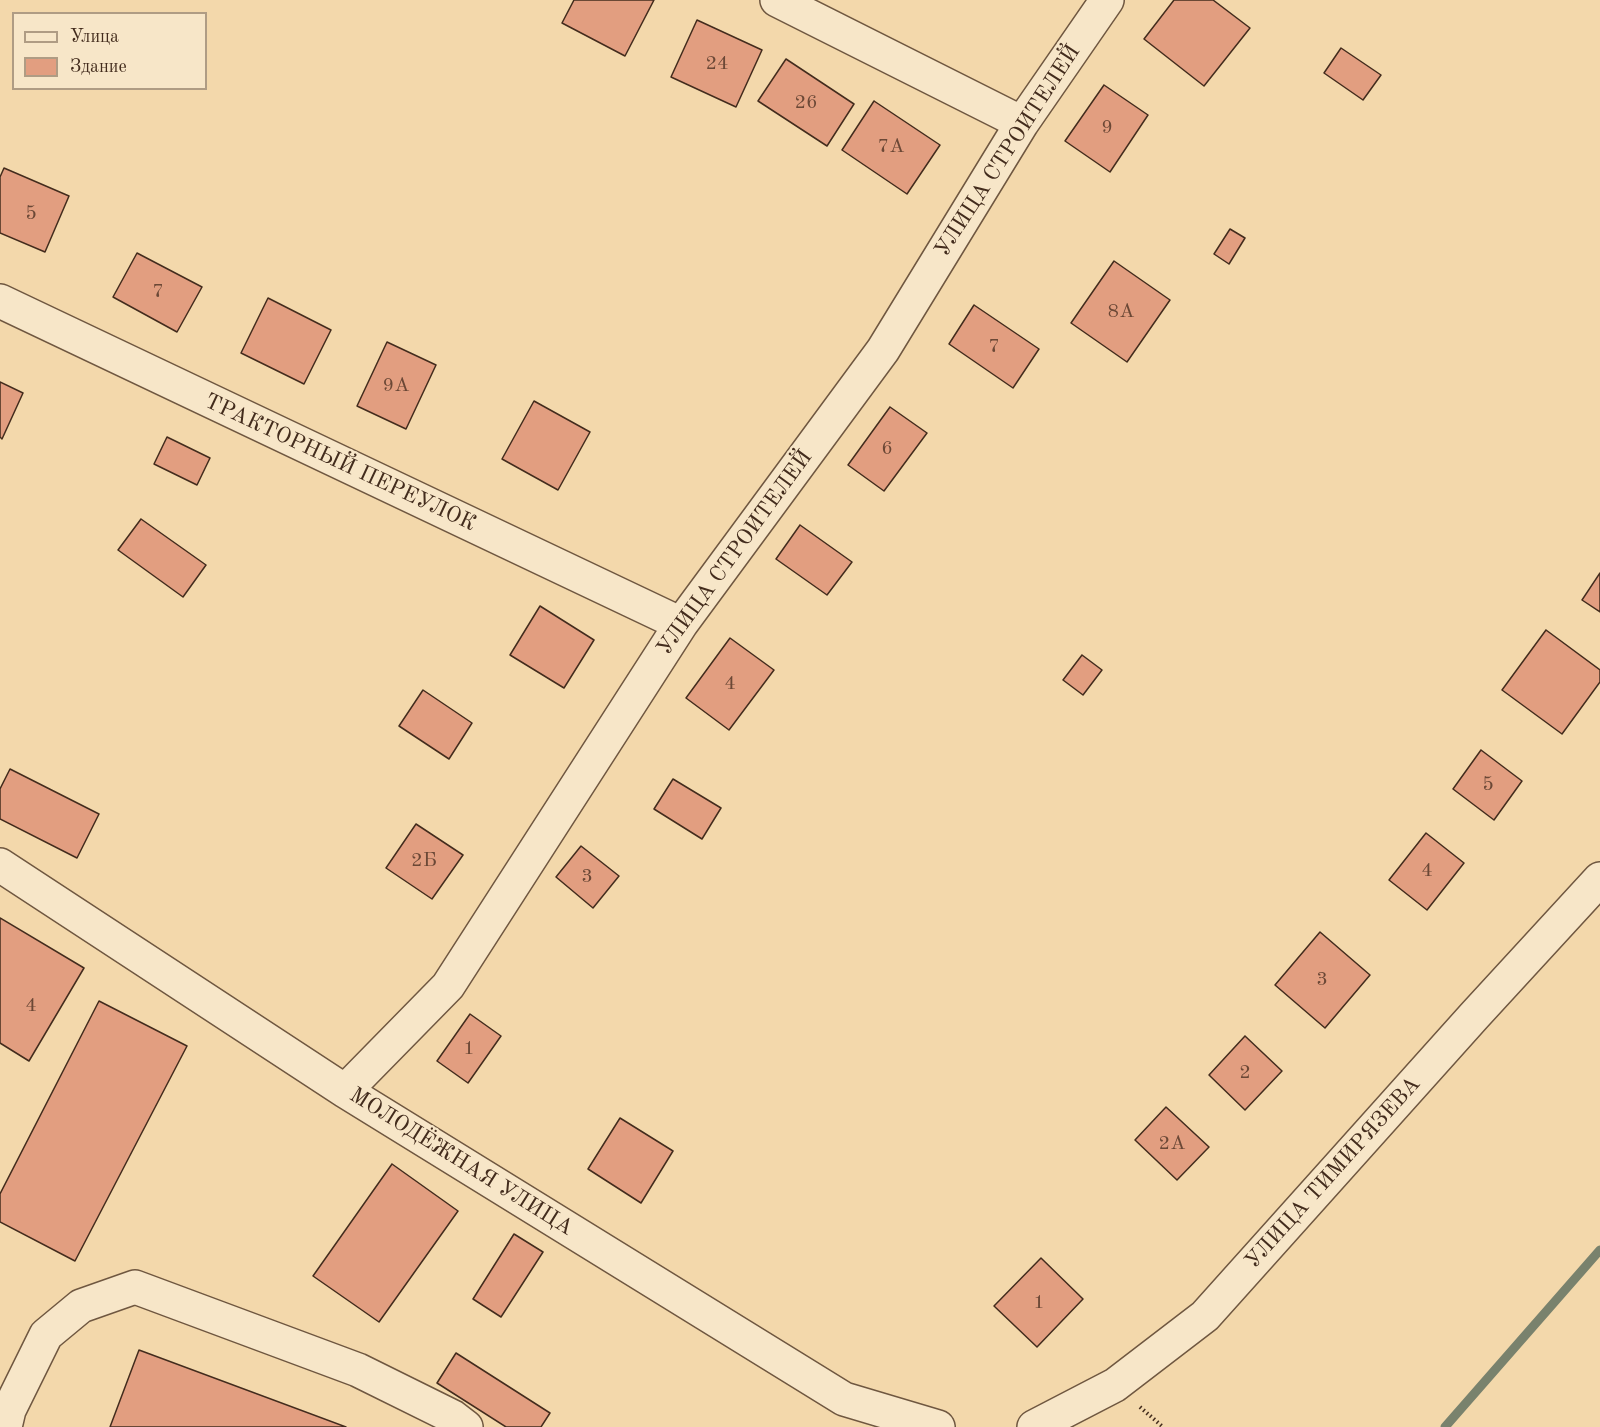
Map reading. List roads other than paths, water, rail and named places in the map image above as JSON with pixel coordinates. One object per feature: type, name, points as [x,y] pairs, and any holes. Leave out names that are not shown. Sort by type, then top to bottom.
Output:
[{"type":"street","points":[[777,0],[1022,123]]},
{"type":"street","name":"УЛИЦА СТРОИТЕЛЕЙ","points":[[345,1091],[448,986],[681,624],[883,350],[1022,123],[1107,0]]},
{"type":"street","name":"ТРАКТОРНЫЙ ПЕРЕУЛОК","points":[[0,301],[681,624]]},
{"type":"street","name":"МОЛОДЁЖНАЯ УЛИЦА","points":[[0,865],[345,1091],[844,1399],[938,1427]]},
{"type":"street","name":"УЛИЦА ТИМИРЯЗЕВА","points":[[1034,1427],[1115,1385],[1205,1316],[1600,879]]},
{"type":"street","points":[[4,1427],[9,1410],[46,1335],[81,1306],[135,1287],[358,1370],[453,1417],[466,1427]]},
{"type":"waterway","points":[[1445,1427],[1600,1250]]}]
